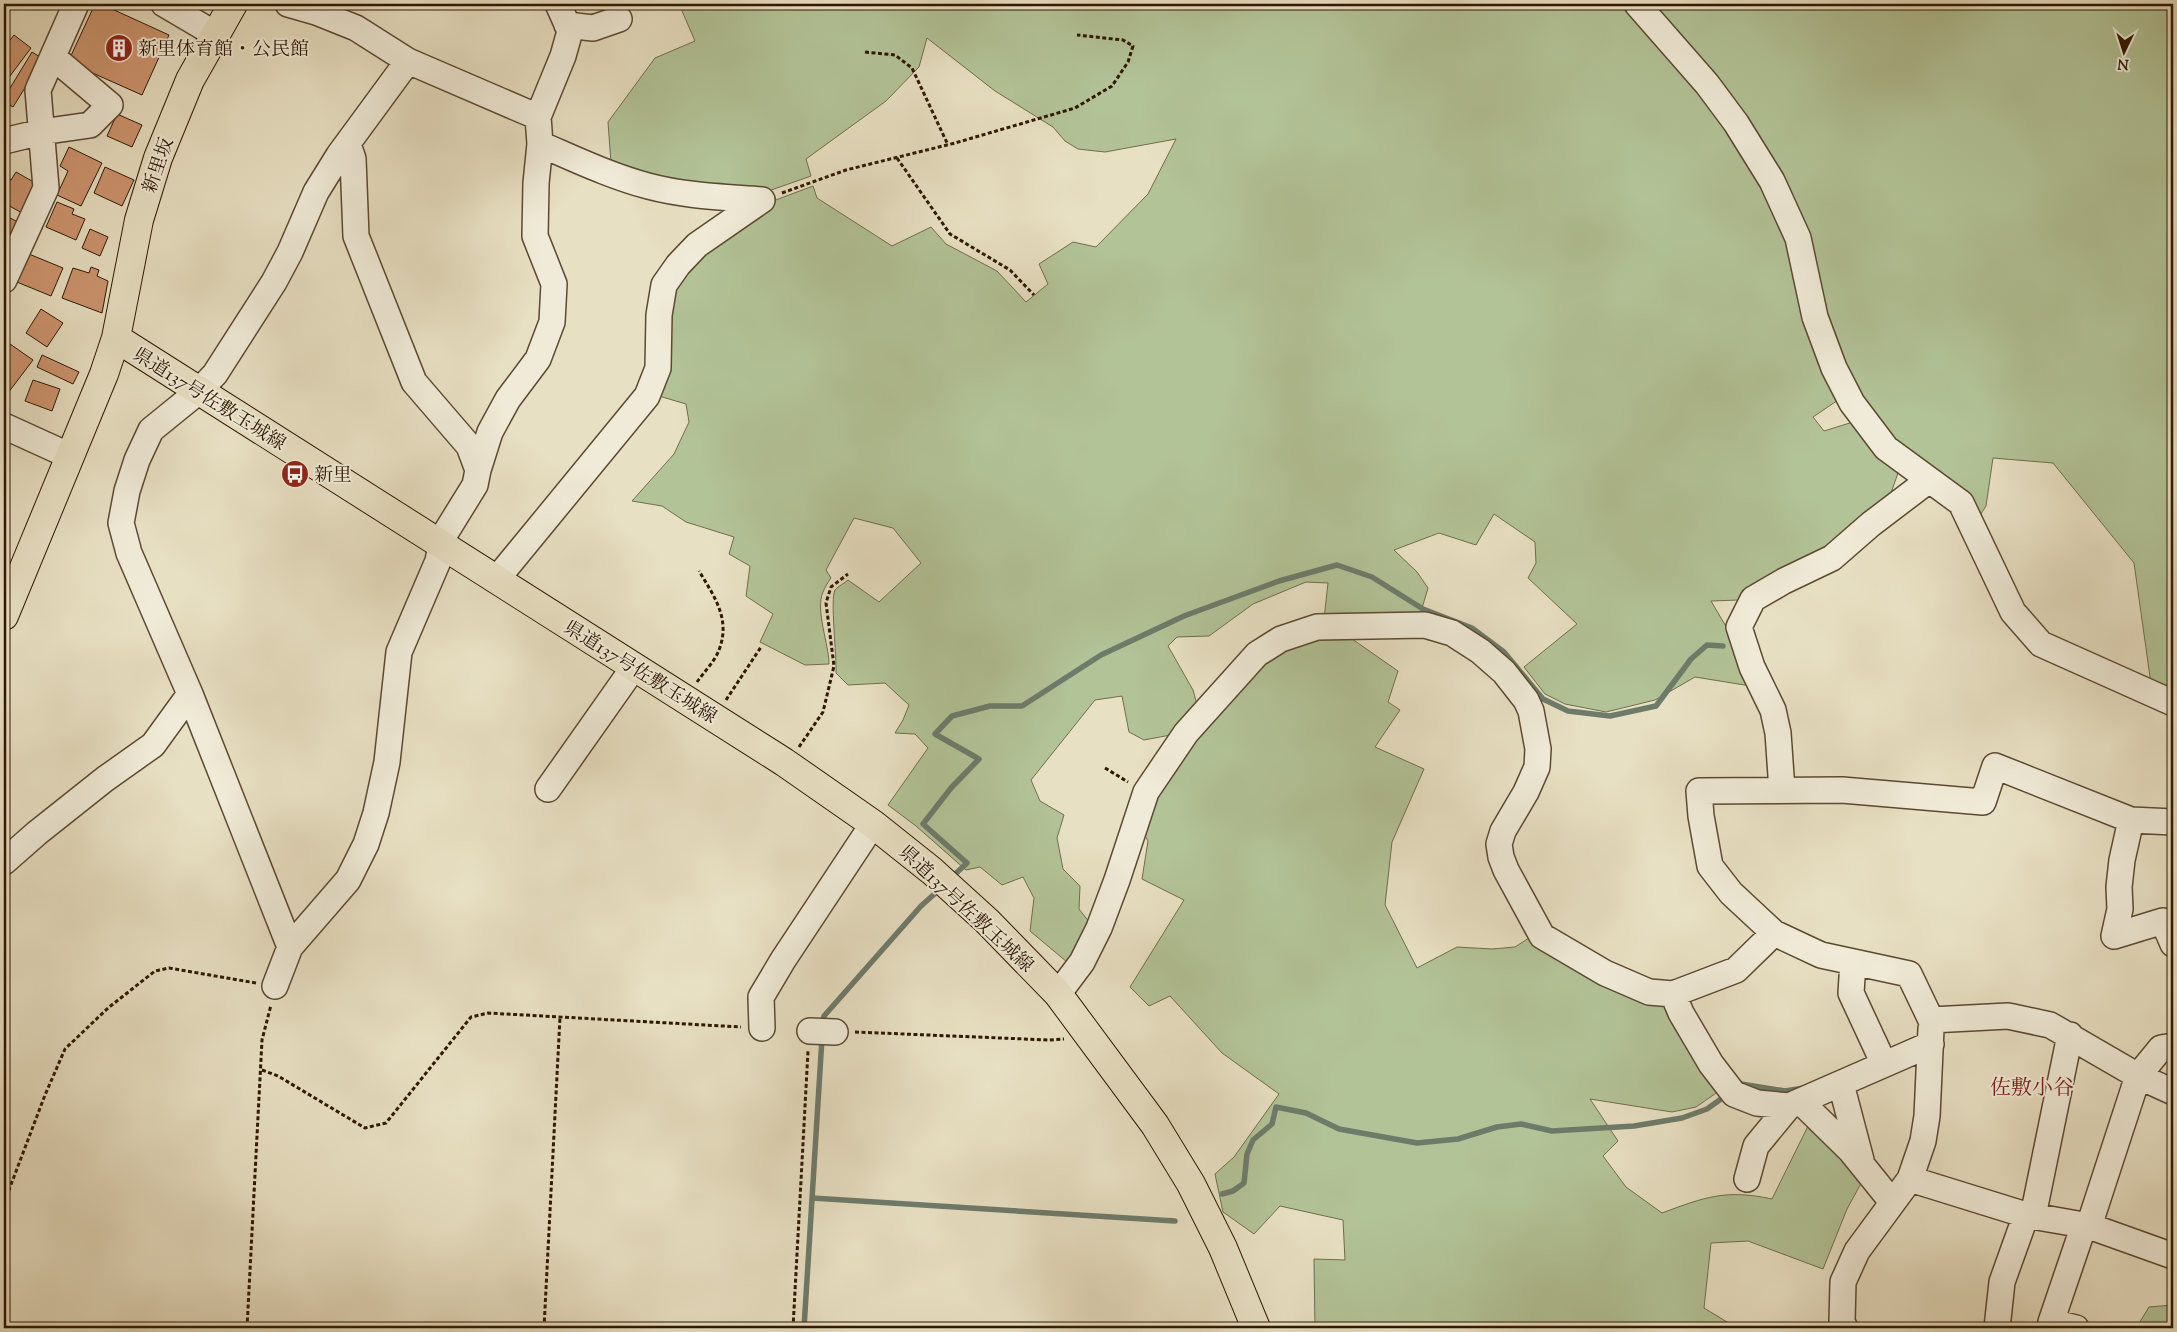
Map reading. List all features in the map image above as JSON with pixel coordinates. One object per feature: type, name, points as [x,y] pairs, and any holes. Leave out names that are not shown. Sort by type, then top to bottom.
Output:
[{"type":"main road","name":"新里坂","points":[[116,338],[139,220],[158,158],[186,88],[233,4]]},
{"type":"main road","name":"県道137号佐敷玉城線","points":[[4,616],[116,338],[788,764],[873,824],[945,884],[987,921],[1058,994],[1155,1125],[1191,1184],[1222,1248],[1256,1328]]},
{"type":"street","points":[[4,280],[46,188],[38,90],[76,4]]},
{"type":"street","points":[[164,4],[215,34]]},
{"type":"street","points":[[288,4],[316,12],[356,28],[408,61],[538,118]]},
{"type":"street","points":[[1637,4],[1724,107],[1772,181],[1798,238],[1815,317],[1834,368],[1852,403],[1886,448],[1961,503],[2013,612],[2041,644],[2173,703]]},
{"type":"street","points":[[563,14],[592,28],[619,19]]},
{"type":"street","points":[[275,986],[290,947],[348,880],[366,844],[376,813],[387,762],[399,652],[438,561],[441,544],[450,525],[476,485],[478,470],[490,432],[508,399],[538,358],[552,322],[554,284],[535,236],[536,183],[540,144],[538,118],[563,56],[570,31],[563,14]]},
{"type":"street","points":[[4,141],[41,132],[90,125],[110,105],[53,57]]},
{"type":"street","points":[[290,947],[190,694],[128,553],[121,523],[126,491],[137,460],[151,430],[199,391],[214,374],[274,282],[290,252],[316,192],[408,61]]},
{"type":"street","points":[[348,144],[353,158],[356,236],[410,373],[414,382],[469,446],[478,470]]},
{"type":"street","points":[[540,144],[598,169],[647,186],[694,195],[762,200]]},
{"type":"street","points":[[496,580],[647,396],[658,368],[659,315],[664,285],[678,265],[697,245],[762,200]]},
{"type":"street","points":[[4,426],[70,456]]},
{"type":"street","points":[[1782,790],[1778,733],[1773,710],[1752,667],[1739,627],[1753,599],[1784,580],[1832,558],[1871,524],[1929,480]]},
{"type":"street","points":[[1058,994],[1082,962],[1099,928],[1118,880],[1146,792],[1186,733],[1224,688],[1257,654],[1280,639],[1317,627],[1425,625],[1452,633],[1480,651],[1504,672],[1526,700],[1531,711],[1538,749],[1537,767],[1526,792],[1503,831],[1499,844],[1506,870],[1542,936],[1605,973],[1649,992],[1673,994],[1736,970],[1774,933]]},
{"type":"street","points":[[548,789],[634,667]]},
{"type":"street","points":[[4,862],[36,833],[105,779],[153,745],[190,694]]},
{"type":"street","points":[[1845,1328],[1842,1322],[1843,1282],[1857,1251],[1910,1178],[1922,1141],[1927,1116],[1931,1032],[1909,974],[1821,955],[1774,933],[1731,893],[1710,866],[1701,816],[1699,791],[1842,790],[1983,802],[1995,766],[2131,820],[2173,822]]},
{"type":"street","points":[[2131,820],[2122,860],[2119,886],[2120,909],[2114,936],[2163,921],[2173,944]]},
{"type":"street","points":[[762,1028],[761,997],[783,960],[873,824]]},
{"type":"street","points":[[1854,962],[1851,993],[1881,1057]]},
{"type":"street","points":[[1673,994],[1681,1013],[1712,1064],[1730,1088],[1757,1104],[1794,1103],[1841,1084],[1881,1057],[1931,1032],[2008,1016],[2050,1025],[2138,1076],[2173,1092]]},
{"type":"street","points":[[810,1030],[835,1032]]},
{"type":"street","points":[[1997,1328],[2002,1282],[2029,1215],[2070,1035]]},
{"type":"street","points":[[2076,1328],[2052,1325],[2138,1076],[2161,1048],[2173,1046]]},
{"type":"street","points":[[1841,1084],[1862,1165]]},
{"type":"street","points":[[1794,1103],[1850,1150],[1892,1202]]},
{"type":"street","points":[[1747,1179],[1756,1146],[1794,1103]]},
{"type":"street","points":[[1910,1178],[2029,1215],[2087,1226],[2173,1256]]},
{"type":"path","points":[[762,200],[846,170],[948,145],[1074,108],[1112,86],[1128,62],[1133,46],[1122,40],[1077,35]]},
{"type":"path","points":[[864,52],[895,55],[912,68],[948,145]]},
{"type":"path","points":[[896,158],[950,234],[1010,270],[1034,295]]},
{"type":"path","points":[[685,699],[719,651],[724,630],[720,608],[699,570]]},
{"type":"path","points":[[788,764],[823,712],[834,666],[826,603],[831,587],[848,574]]},
{"type":"path","points":[[715,718],[761,647]]},
{"type":"path","points":[[1105,768],[1146,792]]},
{"type":"path","points":[[4,1203],[45,1094],[65,1049],[108,1008],[155,971],[169,968],[275,986],[262,1040],[262,1070],[246,1328]]},
{"type":"path","points":[[262,1070],[278,1076],[365,1128],[386,1123],[471,1018],[488,1013],[762,1028]]},
{"type":"path","points":[[544,1328],[560,1017]]},
{"type":"path","points":[[835,1032],[1062,1040],[1082,1026]]},
{"type":"path","points":[[793,1328],[810,1030]]},
{"type":"green space","points":[[679,4],[1629,4],[1708,92],[1767,184],[1841,398],[1813,417],[1824,431],[1853,422],[1892,459],[1898,473],[1891,493],[1816,557],[1739,600],[1711,601],[1731,635],[1757,687],[1695,677],[1655,700],[1606,712],[1565,704],[1545,694],[1524,667],[1577,624],[1528,578],[1536,563],[1535,542],[1494,514],[1476,545],[1439,533],[1394,550],[1417,572],[1428,588],[1420,615],[1324,619],[1328,583],[1306,582],[1253,604],[1209,636],[1177,637],[1168,646],[1193,690],[1198,708],[1176,734],[1144,740],[1129,732],[1122,696],[1095,700],[1031,780],[1040,801],[1064,815],[1057,838],[1063,869],[1080,886],[1079,909],[1090,923],[1076,956],[1067,962],[1030,931],[1034,898],[1023,877],[1002,885],[980,867],[966,870],[916,826],[888,805],[928,748],[915,734],[895,733],[909,705],[885,683],[848,685],[836,673],[833,604],[835,590],[848,580],[879,602],[921,563],[893,528],[854,518],[826,570],[831,578],[821,599],[821,617],[829,664],[805,665],[760,642],[773,614],[746,596],[750,566],[729,554],[734,537],[686,522],[662,506],[632,501],[674,454],[689,422],[686,404],[659,396],[669,291],[686,264],[765,204],[813,186],[817,198],[892,246],[931,227],[946,244],[997,271],[1026,302],[1048,284],[1039,264],[1073,242],[1096,247],[1148,194],[1176,139],[1105,152],[1078,149],[1065,141],[1053,127],[995,91],[927,38],[919,67],[886,101],[806,159],[811,176],[760,194],[686,188],[611,163],[608,122],[655,58],[695,41]]},
{"type":"green space","points":[[1649,4],[2173,4],[2173,695],[2151,684],[2134,563],[2053,463],[1993,458],[1986,506],[1979,517],[1895,445],[1864,406],[1824,312],[1806,238]]},
{"type":"green space","points":[[1345,634],[1398,671],[1388,702],[1400,710],[1375,747],[1424,769],[1392,842],[1385,905],[1417,968],[1457,947],[1492,949],[1515,947],[1532,936],[1669,1003],[1719,1091],[1696,1107],[1672,1112],[1590,1099],[1618,1141],[1603,1156],[1626,1187],[1662,1213],[1716,1196],[1741,1195],[1772,1199],[1810,1122],[1864,1178],[1847,1209],[1823,1269],[1748,1241],[1711,1243],[1704,1308],[1737,1328],[1315,1328],[1314,1259],[1345,1260],[1343,1220],[1280,1206],[1254,1234],[1223,1212],[1215,1174],[1234,1157],[1279,1094],[1222,1053],[1170,996],[1149,1006],[1130,987],[1184,900],[1142,879],[1148,841],[1142,830],[1155,794],[1194,734],[1264,661],[1287,644]]},
{"type":"green space","points":[[2173,1305],[2173,1328],[2140,1328],[2138,1325],[2149,1307]]},
{"type":"building","name":"新里体育館・公民館","points":[[95,4],[101,4],[169,35],[142,95],[68,62]]},
{"type":"building","points":[[14,35],[31,48],[4,84],[4,48]]},
{"type":"building","points":[[32,52],[43,59],[13,107],[4,101],[4,98]]},
{"type":"building","points":[[117,114],[142,125],[132,147],[107,136]]},
{"type":"building","points":[[69,147],[102,163],[81,206],[57,195],[68,171],[60,166]]},
{"type":"building","points":[[105,167],[134,180],[122,206],[94,193]]},
{"type":"building","points":[[16,172],[39,185],[24,214],[4,203],[4,179],[5,177],[11,180]]},
{"type":"building","points":[[57,202],[74,209],[72,214],[85,219],[76,240],[46,227]]},
{"type":"building","points":[[4,215],[22,224],[13,243],[4,238]]},
{"type":"building","points":[[90,229],[108,237],[100,256],[82,248]]},
{"type":"building","points":[[24,252],[63,268],[51,296],[12,280]]},
{"type":"building","points":[[91,267],[99,270],[97,276],[108,281],[102,313],[62,298],[73,268],[89,273]]},
{"type":"building","points":[[41,309],[63,323],[47,347],[26,333]]},
{"type":"building","points":[[10,344],[33,360],[8,393],[4,390],[4,352]]},
{"type":"building","points":[[42,355],[79,372],[73,384],[37,367]]},
{"type":"building","points":[[33,380],[60,389],[52,411],[25,401]]},
{"type":"waterway","points":[[951,878],[967,863],[923,824],[951,788],[979,759],[935,734],[952,716],[990,706],[1022,706],[1101,655],[1184,616],[1279,581],[1337,565],[1372,577],[1423,609],[1472,628],[1504,652],[1543,699],[1568,711],[1610,716],[1656,706],[1691,659],[1707,645],[1723,646]]},
{"type":"waterway","points":[[823,1026],[824,1016],[921,906],[941,888]]},
{"type":"waterway","points":[[804,1328],[822,1038]]},
{"type":"waterway","points":[[1739,1086],[1741,1084],[1785,1091],[1804,1088]]},
{"type":"waterway","points":[[1222,1194],[1233,1191],[1244,1183],[1247,1154],[1253,1140],[1272,1124],[1276,1107],[1306,1113],[1339,1129],[1417,1143],[1458,1139],[1497,1127],[1521,1124],[1552,1131],[1634,1126],[1682,1118],[1707,1109],[1728,1094]]},
{"type":"waterway","points":[[812,1198],[1175,1221]]},
{"type":"place","name":"新里体育館・公民館","points":[[119,48]]},
{"type":"place","name":"新里","points":[[295,474]]},
{"type":"district","name":"佐敷小谷","points":[[2032,1087]]}]
